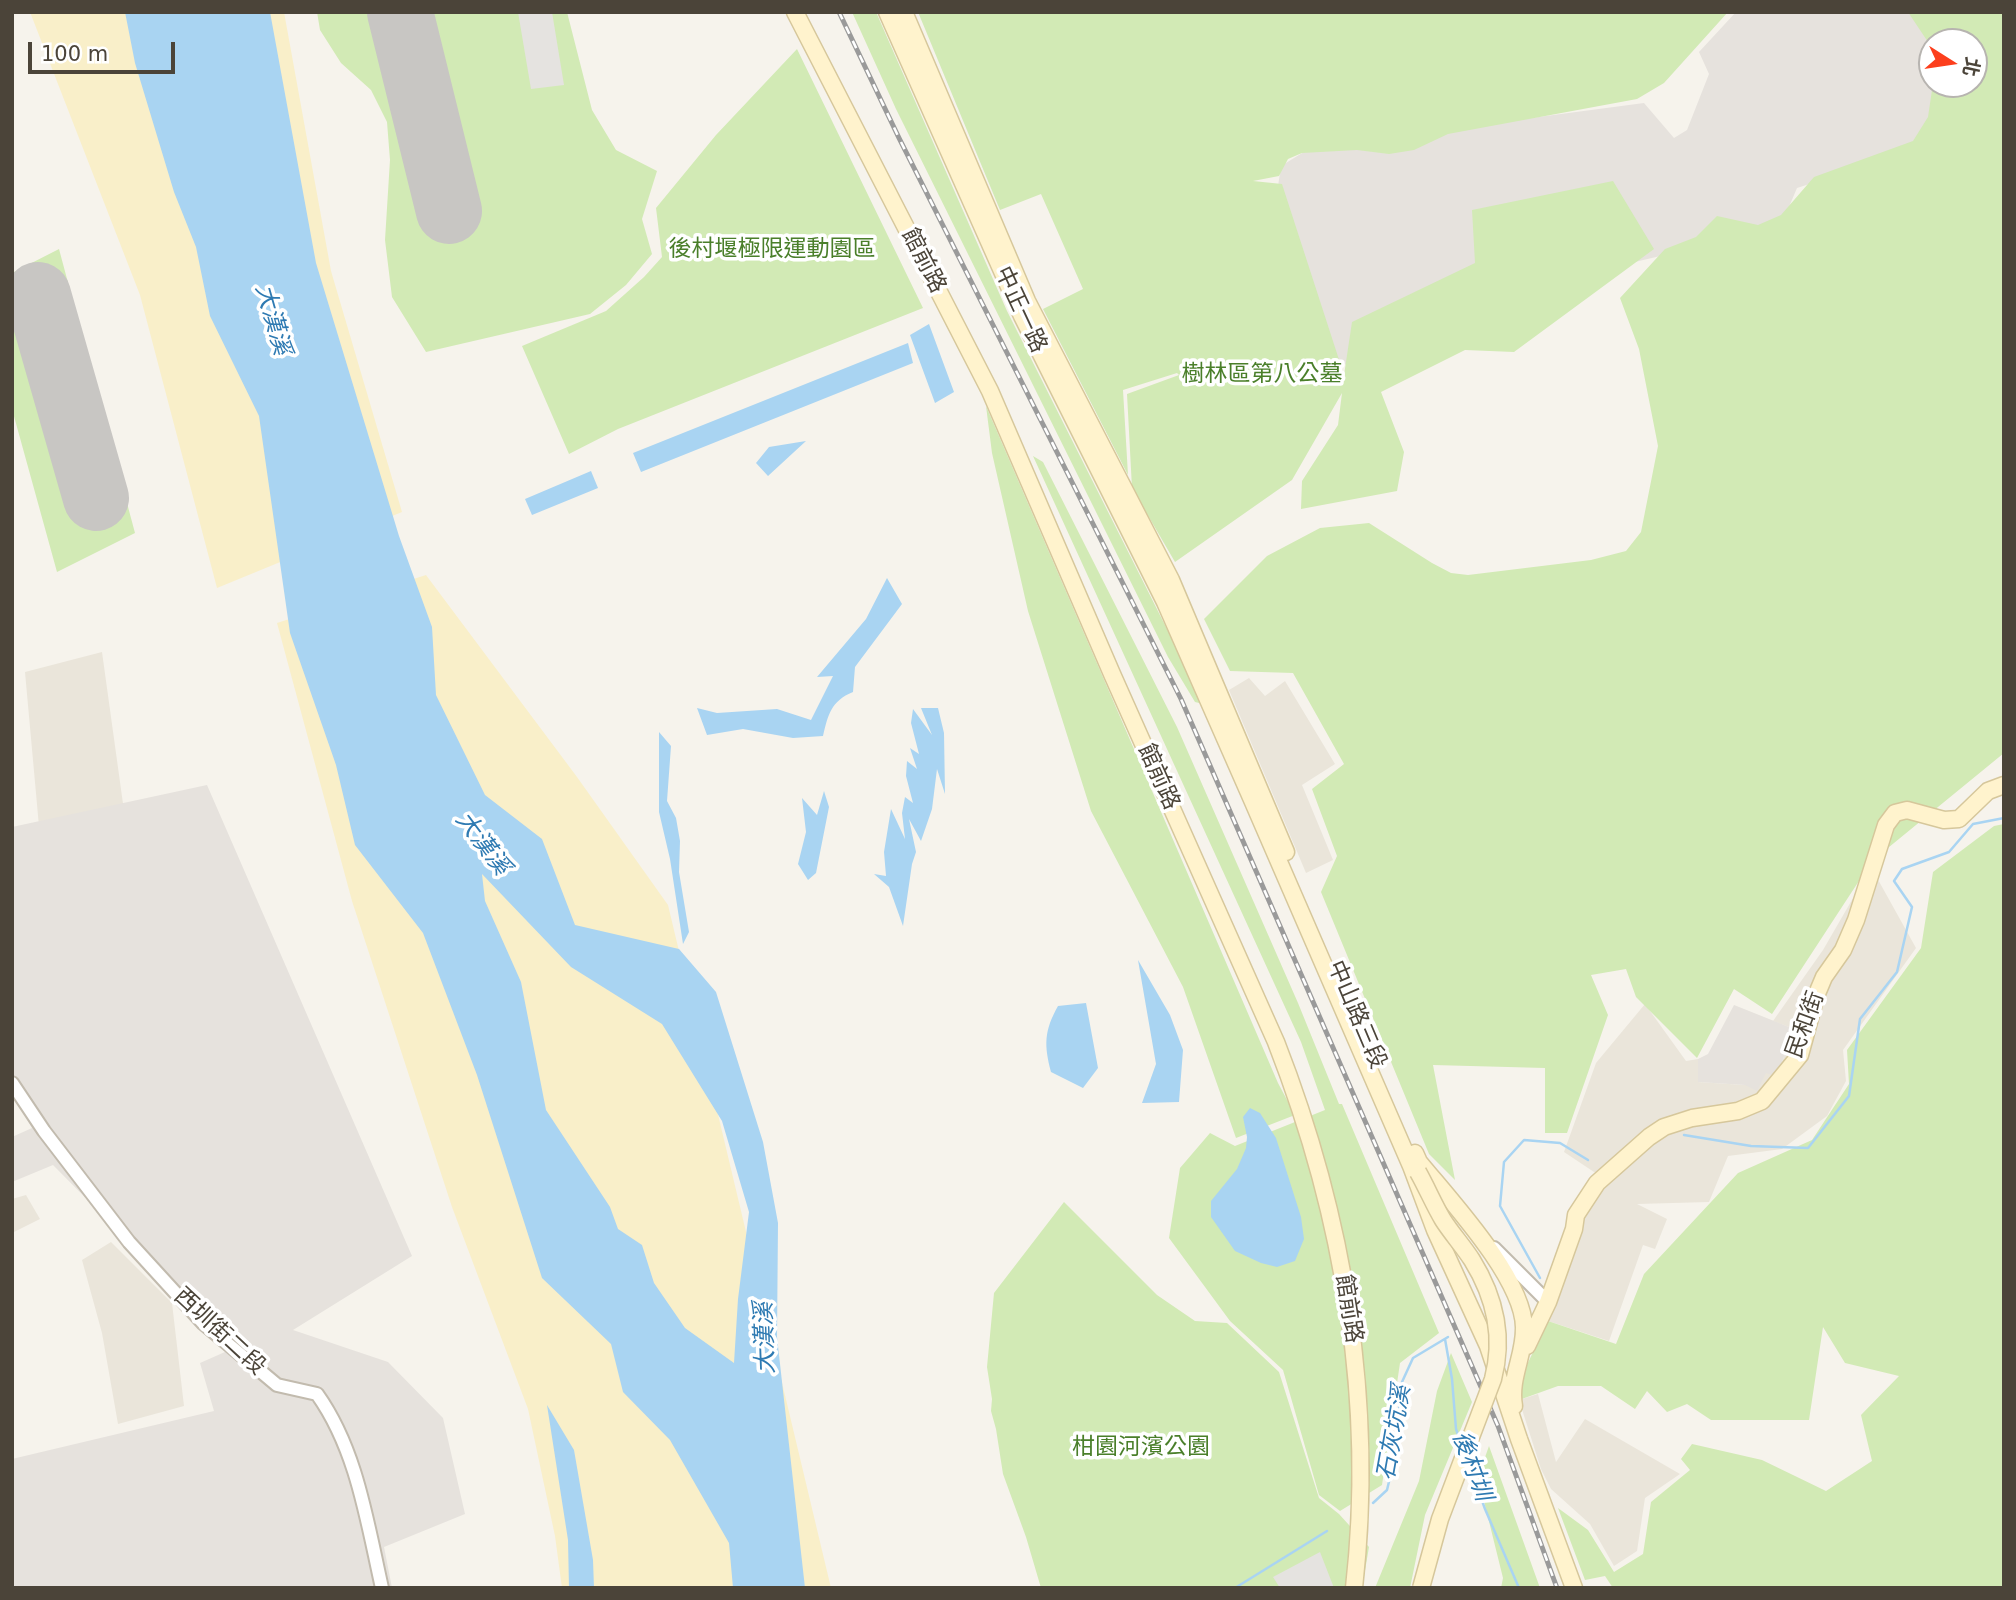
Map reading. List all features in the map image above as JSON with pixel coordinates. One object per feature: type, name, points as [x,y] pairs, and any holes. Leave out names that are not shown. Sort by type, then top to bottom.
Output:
[{"type":"main road","name":"館前路","points":[[795,12],[990,391],[1271,1031],[1297,1096],[1347,1290],[1357,1368],[1362,1486],[1354,1588]]},
{"type":"main road","name":"中正一路","points":[[887,12],[1022,316],[1165,602]]},
{"type":"main road","name":"中正一路","points":[[904,12],[1027,301],[1171,580]]},
{"type":"main road","name":"中山路三段","points":[[1171,580],[1416,1167],[1435,1230],[1488,1346],[1574,1588]]},
{"type":"main road","name":"中山路三段","points":[[1165,602],[1416,1167],[1481,1235],[1516,1295],[1521,1309],[1524,1337],[1511,1393],[1519,1439]]},
{"type":"main road","name":"民和街","points":[[1517,1368],[1548,1302],[1574,1229],[1576,1215],[1597,1183],[1664,1127],[1692,1118],[1738,1111],[1762,1101],[1800,1055],[1816,996],[1824,977],[1847,940],[1863,903],[1886,825],[1895,813],[1907,810],[1944,820],[1959,819],[1988,791],[2004,785]]},
{"type":"main road","points":[[1416,1167],[1444,1222],[1480,1275],[1495,1315],[1499,1335],[1498,1359],[1493,1379],[1440,1519],[1421,1588]]},
{"type":"street","name":"西圳街二段","points":[[12,1083],[44,1131],[129,1242],[202,1323],[277,1385],[317,1394],[328,1410],[352,1465],[382,1588]]},
{"type":"street","points":[[1481,1235],[1548,1302]]},
{"type":"shaded area","points":[[518,12],[552,12],[564,85],[531,89]]},
{"type":"shaded area","points":[[1736,12],[1920,12],[1926,28],[1918,28],[1918,98],[1941,98],[1927,146],[1797,188],[1780,228],[1481,298],[1358,367],[1334,362],[1277,193],[1281,166],[1312,147],[1644,103],[1674,138],[1687,130],[1709,74],[1699,52]]},
{"type":"shaded area","points":[[102,652],[142,941],[51,959],[25,672]]},
{"type":"shaded area","points":[[1249,678],[1265,696],[1285,681],[1335,764],[1302,785],[1333,860],[1306,873],[1229,690]]},
{"type":"shaded area","points":[[207,785],[412,1256],[293,1330],[388,1362],[443,1418],[465,1514],[384,1547],[392,1588],[12,1588],[12,1459],[214,1411],[200,1363],[234,1348],[53,1165],[12,1182],[12,1137],[32,1128],[12,1094],[12,827]]},
{"type":"shaded area","points":[[1871,867],[1916,948],[1843,1050],[1846,1081],[1827,1116],[1782,1149],[1728,1156],[1709,1202],[1637,1204],[1667,1219],[1655,1249],[1643,1245],[1609,1341],[1548,1321],[1547,1289],[1597,1174],[1564,1152],[1596,1063],[1645,1004],[1686,1061],[1698,1059],[1698,1082],[1745,1085],[1782,1062],[1794,1029],[1773,1021],[1823,950]]},
{"type":"shaded area","points":[[1734,1005],[1794,1029],[1782,1062],[1772,1075],[1766,1073],[1757,1091],[1745,1085],[1698,1082],[1698,1059],[1708,1054]]},
{"type":"shaded area","points":[[26,1195],[40,1219],[12,1233],[12,1199]]},
{"type":"shaded area","points":[[111,1242],[172,1303],[184,1406],[118,1424],[102,1333],[82,1260]]},
{"type":"shaded area","points":[[1538,1394],[1556,1462],[1585,1419],[1680,1474],[1645,1498],[1637,1551],[1614,1566],[1590,1524],[1551,1489],[1541,1469],[1519,1400]]},
{"type":"shaded area","points":[[1320,1552],[1334,1588],[1280,1588],[1273,1577]]},
{"type":"green space","points":[[317,12],[567,12],[592,110],[616,150],[657,171],[642,219],[652,254],[626,285],[590,314],[426,352],[392,297],[385,240],[390,160],[387,122],[371,90],[341,63],[320,30]]},
{"type":"green space","points":[[852,12],[876,12],[1007,311],[1176,647],[1199,703],[1195,702],[1168,657],[896,109]]},
{"type":"green space","name":"樹林區第八公墓","points":[[918,12],[1728,12],[1664,83],[1637,99],[1448,134],[1414,150],[1389,154],[1357,150],[1302,153],[1288,159],[1279,176],[1253,181],[1282,184],[1344,375],[1352,322],[1475,263],[1472,210],[1613,181],[1654,249],[1514,352],[1465,350],[1381,392],[1404,452],[1397,491],[1301,509],[1302,481],[1338,425],[1342,393],[1292,480],[1175,562],[1132,488],[1127,394],[1179,375],[1177,373],[1123,390],[1128,475],[1043,309],[1083,289],[1041,194],[1000,210]]},
{"type":"green space","points":[[1908,12],[2004,12],[2004,753],[1872,861],[1772,1014],[1734,989],[1697,1058],[1636,997],[1626,969],[1591,975],[1608,1015],[1567,1133],[1545,1133],[1545,1068],[1433,1065],[1455,1180],[1429,1154],[1321,892],[1337,856],[1312,789],[1344,764],[1293,673],[1230,671],[1204,619],[1267,556],[1320,528],[1369,523],[1451,573],[1468,575],[1591,560],[1626,551],[1641,532],[1658,446],[1639,349],[1620,298],[1665,249],[1696,237],[1717,216],[1758,225],[1781,215],[1814,177],[1913,141],[1928,117],[1931,98],[1988,98],[1988,28],[1919,28]]},
{"type":"green space","name":"後村堰極限運動園區","points":[[797,49],[923,308],[618,429],[569,454],[522,346],[606,311],[644,277],[662,257],[656,208],[716,135]]},
{"type":"green space","points":[[59,249],[135,533],[57,572],[12,409],[12,273]]},
{"type":"green space","points":[[986,406],[1278,1083],[1295,1115],[1236,1138],[1183,987],[1091,811],[1028,611],[992,453]]},
{"type":"green space","points":[[1033,456],[1043,462],[1177,727],[1439,1333],[1400,1363],[1382,1485],[1340,1511],[1319,1495],[1283,1370],[1230,1321],[1169,1238],[1180,1168],[1210,1133],[1235,1146],[1325,1110],[1301,1042]]},
{"type":"green space","points":[[2004,824],[2004,1588],[1613,1588],[1605,1576],[1585,1580],[1558,1508],[1588,1530],[1614,1572],[1643,1554],[1651,1502],[1690,1470],[1681,1459],[1692,1444],[1762,1460],[1826,1491],[1872,1461],[1861,1415],[1899,1376],[1845,1363],[1823,1327],[1809,1420],[1711,1420],[1687,1404],[1667,1412],[1647,1391],[1635,1409],[1601,1386],[1558,1386],[1519,1400],[1523,1373],[1548,1321],[1616,1344],[1644,1274],[1738,1173],[1812,1140],[1849,1084],[1847,1050],[1921,948],[1933,872],[1994,826]]},
{"type":"green space","name":"柑園河濱公園","points":[[1064,1202],[1157,1295],[1195,1321],[1227,1323],[1279,1372],[1319,1498],[1339,1514],[1369,1547],[1362,1588],[1041,1588],[1003,1474],[991,1411],[987,1367],[994,1293]]},
{"type":"green space","points":[[1451,1353],[1472,1402],[1425,1515],[1410,1588],[1375,1588],[1419,1481],[1437,1391]]},
{"type":"green space","points":[[1489,1446],[1540,1588],[1501,1588],[1503,1578],[1478,1477]]},
{"type":"sand","points":[[30,12],[284,12],[331,271],[402,512],[217,588],[140,295]]},
{"type":"sand","points":[[426,575],[577,777],[668,905],[831,1588],[562,1588],[555,1536],[528,1409],[452,1207],[352,901],[277,623]]},
{"type":"water","name":"大漢溪","points":[[125,12],[270,12],[316,263],[399,536],[432,627],[436,695],[485,795],[542,839],[575,925],[679,949],[716,992],[763,1142],[778,1223],[777,1337],[805,1588],[733,1588],[729,1543],[670,1440],[623,1392],[611,1344],[542,1278],[477,1075],[423,933],[355,845],[336,765],[290,633],[259,416],[210,316],[196,247],[174,192],[135,63]],"holes":[[[482,874],[571,967],[662,1024],[722,1121],[749,1212],[738,1299],[734,1363],[685,1328],[654,1283],[642,1245],[618,1229],[610,1207],[546,1110],[521,982],[485,901]]]},
{"type":"water","points":[[929,324],[954,392],[935,403],[910,335]]},
{"type":"water","points":[[908,343],[913,363],[641,472],[633,453]]},
{"type":"water","points":[[806,441],[768,476],[756,463],[769,447]]},
{"type":"water","points":[[591,471],[598,488],[532,515],[525,499]]},
{"type":"water","points":[[887,578],[902,604],[855,667],[853,692],[835,704],[823,736],[793,738],[743,729],[707,735],[697,708],[717,713],[777,709],[811,720],[833,676],[817,677],[866,619]]},
{"type":"water","points":[[921,708],[938,708],[944,733],[945,794],[937,769],[932,809],[921,841],[909,819],[916,852],[903,926],[889,887],[874,874],[886,876],[884,852],[891,809],[905,839],[902,813],[905,797],[913,803],[906,776],[907,761],[917,769],[910,748],[919,754],[911,723],[913,709],[932,735]]},
{"type":"water","points":[[659,732],[671,746],[667,801],[676,818],[680,841],[679,872],[689,932],[683,944],[670,859],[659,812]]},
{"type":"water","points":[[824,791],[829,807],[816,873],[808,880],[798,864],[806,832],[802,798],[817,815]]},
{"type":"water","points":[[1138,960],[1170,1015],[1183,1050],[1179,1102],[1142,1103],[1156,1064]]},
{"type":"water","points":[[1086,1003],[1098,1068],[1083,1088],[1051,1072],[1047,1038],[1058,1006]]},
{"type":"water","points":[[1250,1108],[1260,1113],[1276,1138],[1301,1217],[1304,1239],[1295,1261],[1277,1267],[1235,1251],[1211,1217],[1211,1201],[1237,1169],[1246,1148],[1243,1117]]},
{"type":"water","points":[[547,1405],[574,1450],[593,1560],[594,1588],[569,1588],[568,1540]]},
{"type":"waterway","name":"石灰坑溪","points":[[1684,1135],[1751,1146],[1808,1148],[1849,1096],[1860,1019],[1897,972],[1912,907],[1894,881],[1902,869],[1949,852],[1973,824],[2004,818]]},
{"type":"waterway","name":"石灰坑溪","points":[[1540,1278],[1500,1206],[1504,1162],[1524,1140],[1560,1143],[1588,1160]]},
{"type":"waterway","name":"石灰坑溪","points":[[1373,1503],[1387,1490],[1393,1465],[1402,1382],[1413,1358],[1448,1337]]},
{"type":"waterway","name":"後村圳","points":[[1445,1339],[1456,1429],[1462,1446]]},
{"type":"waterway","name":"後村圳","points":[[1468,1462],[1519,1588]]},
{"type":"waterway","name":"石灰坑溪","points":[[1235,1588],[1327,1531]]},
{"type":"runway","points":[[400,12],[449,211]]},
{"type":"runway","points":[[38,295],[96,498]]},
{"type":"railway","points":[[839,12],[899,138],[1181,699],[1498,1426],[1557,1588]]}]
